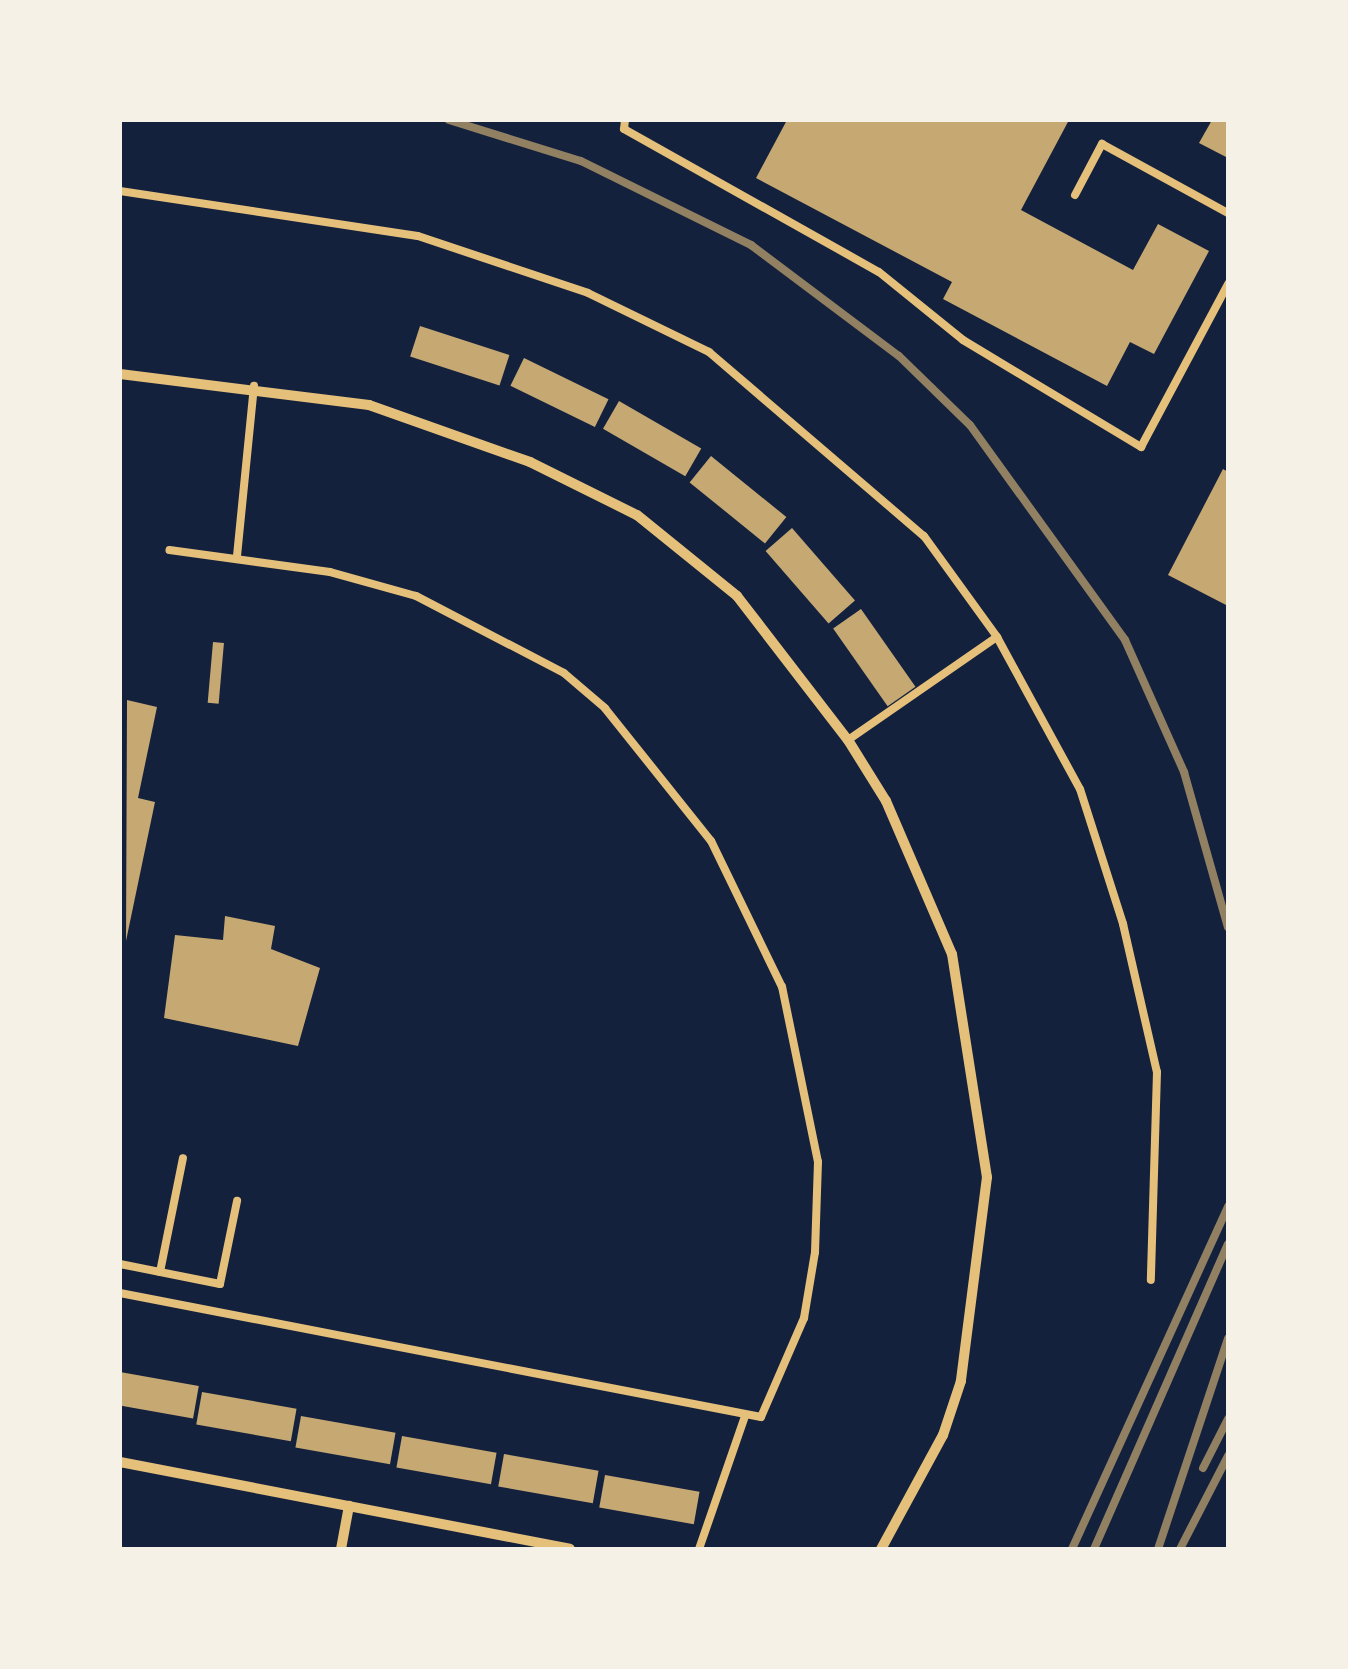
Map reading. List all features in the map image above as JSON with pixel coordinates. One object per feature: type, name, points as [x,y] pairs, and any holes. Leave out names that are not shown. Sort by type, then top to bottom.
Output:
[{"type":"street","points":[[120,374],[254,386],[440,425],[637,514],[737,596],[848,740],[894,818],[952,954],[987,1176],[961,1380],[943,1435],[881,1549]]},
{"type":"street","points":[[120,1462],[525,1545],[570,1549]]},
{"type":"street","points":[[341,1549],[349,1506]]},
{"type":"lane","points":[[625,120],[624,129],[879,272],[963,340],[1140,447],[1228,284]]},
{"type":"lane","points":[[1075,195],[1102,144],[1228,213]]},
{"type":"lane","points":[[120,190],[418,236],[588,293],[709,352],[924,536],[996,636],[1080,789],[1123,924],[1158,1072],[1151,1280]]},
{"type":"lane","points":[[237,556],[254,386]]},
{"type":"lane","points":[[120,1293],[746,1416],[769,1412],[804,1318],[818,1162],[782,987],[711,841],[654,763],[564,674],[416,596],[237,556],[170,550]]},
{"type":"lane","points":[[848,740],[996,636]]},
{"type":"lane","points":[[160,1272],[183,1158]]},
{"type":"lane","points":[[120,1264],[220,1284],[237,1201]]},
{"type":"lane","points":[[699,1549],[746,1416]]},
{"type":"building","points":[[787,120],[1069,120],[1021,210],[1133,270],[1158,224],[1209,251],[1154,354],[1130,342],[1107,386],[943,299],[952,282],[756,178]]},
{"type":"building","points":[[1212,120],[1228,120],[1228,158],[1199,143]]},
{"type":"building","points":[[420,326],[509,355],[500,385],[410,356]]},
{"type":"building","points":[[524,358],[608,399],[595,427],[510,386]]},
{"type":"building","points":[[619,401],[701,449],[685,476],[603,429]]},
{"type":"building","points":[[711,456],[786,517],[765,543],[690,482]]},
{"type":"building","points":[[1223,469],[1228,472],[1228,606],[1168,575]]},
{"type":"building","points":[[792,528],[855,600],[829,623],[766,551]]},
{"type":"building","points":[[861,609],[915,687],[888,706],[833,629]]},
{"type":"building","points":[[213,642],[224,643],[219,704],[208,703]]},
{"type":"building","points":[[127,700],[157,707],[138,798],[155,802],[126,941]]},
{"type":"building","points":[[225,916],[275,926],[271,949],[320,968],[298,1046],[164,1018],[175,935],[223,940]]},
{"type":"building","points":[[120,1372],[199,1386],[193,1418],[120,1406]]},
{"type":"building","points":[[202,1392],[297,1409],[291,1441],[196,1424]]},
{"type":"building","points":[[301,1416],[396,1433],[390,1464],[295,1448]]},
{"type":"building","points":[[402,1436],[497,1453],[491,1484],[396,1468]]},
{"type":"building","points":[[504,1454],[599,1471],[593,1503],[498,1486]]},
{"type":"building","points":[[605,1475],[700,1492],[694,1524],[599,1507]]},
{"type":"railway","points":[[449,120],[581,161],[751,245],[899,356],[970,425],[1125,640],[1184,772],[1228,927]]},
{"type":"railway","points":[[1072,1549],[1228,1206]]},
{"type":"railway","points":[[1094,1549],[1228,1244]]},
{"type":"railway","points":[[1158,1549],[1228,1338]]},
{"type":"railway","points":[[1203,1468],[1228,1419]]},
{"type":"railway","points":[[1180,1549],[1228,1456]]}]
